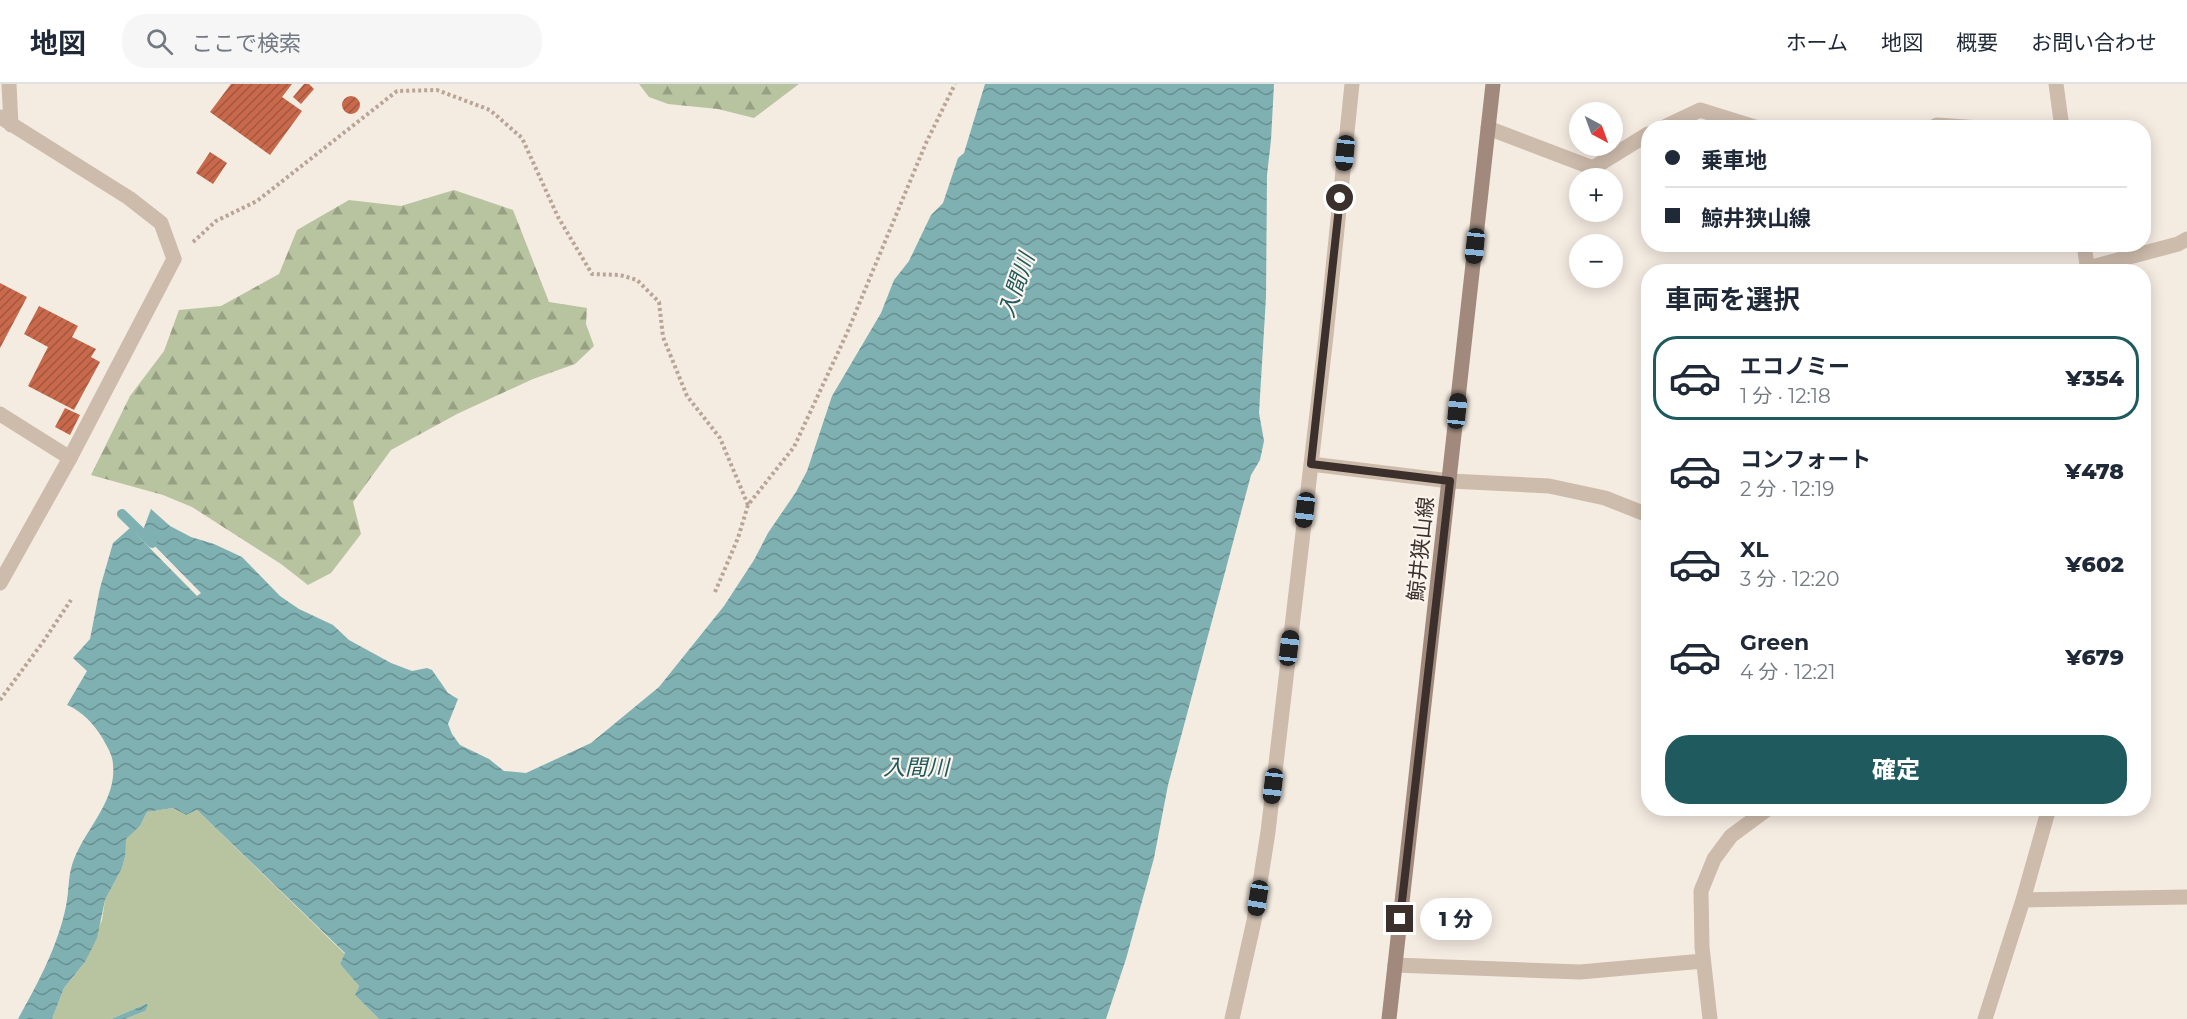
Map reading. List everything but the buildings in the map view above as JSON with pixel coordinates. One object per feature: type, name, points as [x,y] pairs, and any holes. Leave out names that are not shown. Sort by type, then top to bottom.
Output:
[{"type":"main road","name":"鯨井狭山線","points":[[1389,1019],[1492,84]]},
{"type":"street","points":[[0,583],[70,458],[174,259],[161,222],[129,198],[6,121],[9,84]]},
{"type":"street","points":[[1232,1019],[1254,921],[1268,832],[1352,84]]},
{"type":"street","points":[[2056,84],[2061,120]]},
{"type":"street","points":[[1679,120],[1700,110],[1732,120]]},
{"type":"street","points":[[1488,128],[1593,168],[1641,138]]},
{"type":"street","points":[[2151,252],[2187,239]]},
{"type":"street","points":[[2109,264],[2150,252]]},
{"type":"street","points":[[0,414],[70,458]]},
{"type":"street","points":[[1311,464],[1450,481],[1549,486],[1605,498],[1641,512]]},
{"type":"street","points":[[1710,1019],[1703,961],[1701,891],[1713,859],[1731,836],[1758,816]]},
{"type":"street","points":[[1985,1019],[2047,816]]},
{"type":"street","points":[[2023,900],[2187,897]]},
{"type":"street","points":[[1395,965],[1580,972],[1703,961]]},
{"type":"path","points":[[715,592],[738,538],[748,505],[794,447],[847,333],[926,143],[955,84]]},
{"type":"path","points":[[174,259],[216,221],[257,201],[397,91],[437,90],[490,110],[522,138],[558,217],[592,274],[620,275],[637,280],[658,302],[663,337],[687,396],[720,438],[748,505]]},
{"type":"path","points":[[0,700],[71,600]]},
{"type":"green space","points":[[639,84],[799,84],[754,118],[718,109],[668,104],[649,97]]},
{"type":"green space","points":[[454,190],[513,210],[549,302],[587,308],[586,324],[594,346],[575,364],[533,379],[457,414],[391,450],[353,502],[361,534],[331,573],[308,585],[281,564],[192,507],[163,495],[91,475],[130,396],[164,351],[179,310],[221,306],[279,274],[297,230],[349,200],[401,206]]},
{"type":"green space","points":[[173,808],[186,815],[197,810],[345,954],[340,964],[359,986],[355,995],[379,1019],[125,1019],[145,1011],[146,1004],[111,1019],[52,1019],[64,988],[85,962],[102,920],[105,900],[122,868],[125,857],[125,839],[140,826],[147,812]]},
{"type":"water","name":"入間川","points":[[985,84],[1274,84],[1267,175],[1266,297],[1259,413],[1264,441],[1260,460],[1251,475],[1168,785],[1154,858],[1126,959],[1106,1019],[379,1019],[355,995],[359,986],[340,964],[345,953],[197,810],[186,815],[173,808],[147,812],[140,826],[126,839],[122,868],[105,900],[97,938],[85,962],[64,988],[52,1019],[18,1019],[53,950],[66,906],[72,865],[110,792],[113,779],[112,758],[100,734],[83,715],[67,705],[87,671],[73,658],[90,639],[100,588],[113,543],[130,528],[197,596],[201,593],[142,533],[151,509],[170,526],[242,557],[280,596],[299,609],[333,625],[349,640],[391,663],[412,671],[427,668],[432,670],[448,693],[458,699],[448,724],[452,734],[460,745],[489,759],[504,771],[526,773],[591,743],[659,687],[724,606],[796,492],[807,471],[832,396],[881,313],[894,280],[909,261],[931,215],[943,203],[958,158],[964,153]]},
{"type":"water","points":[[148,1005],[145,1011],[125,1019],[111,1019]]},
{"type":"waterway","points":[[122,514],[152,543]]},
{"type":"route","points":[[1340,198],[1311,464],[1450,481],[1400,919]]}]
